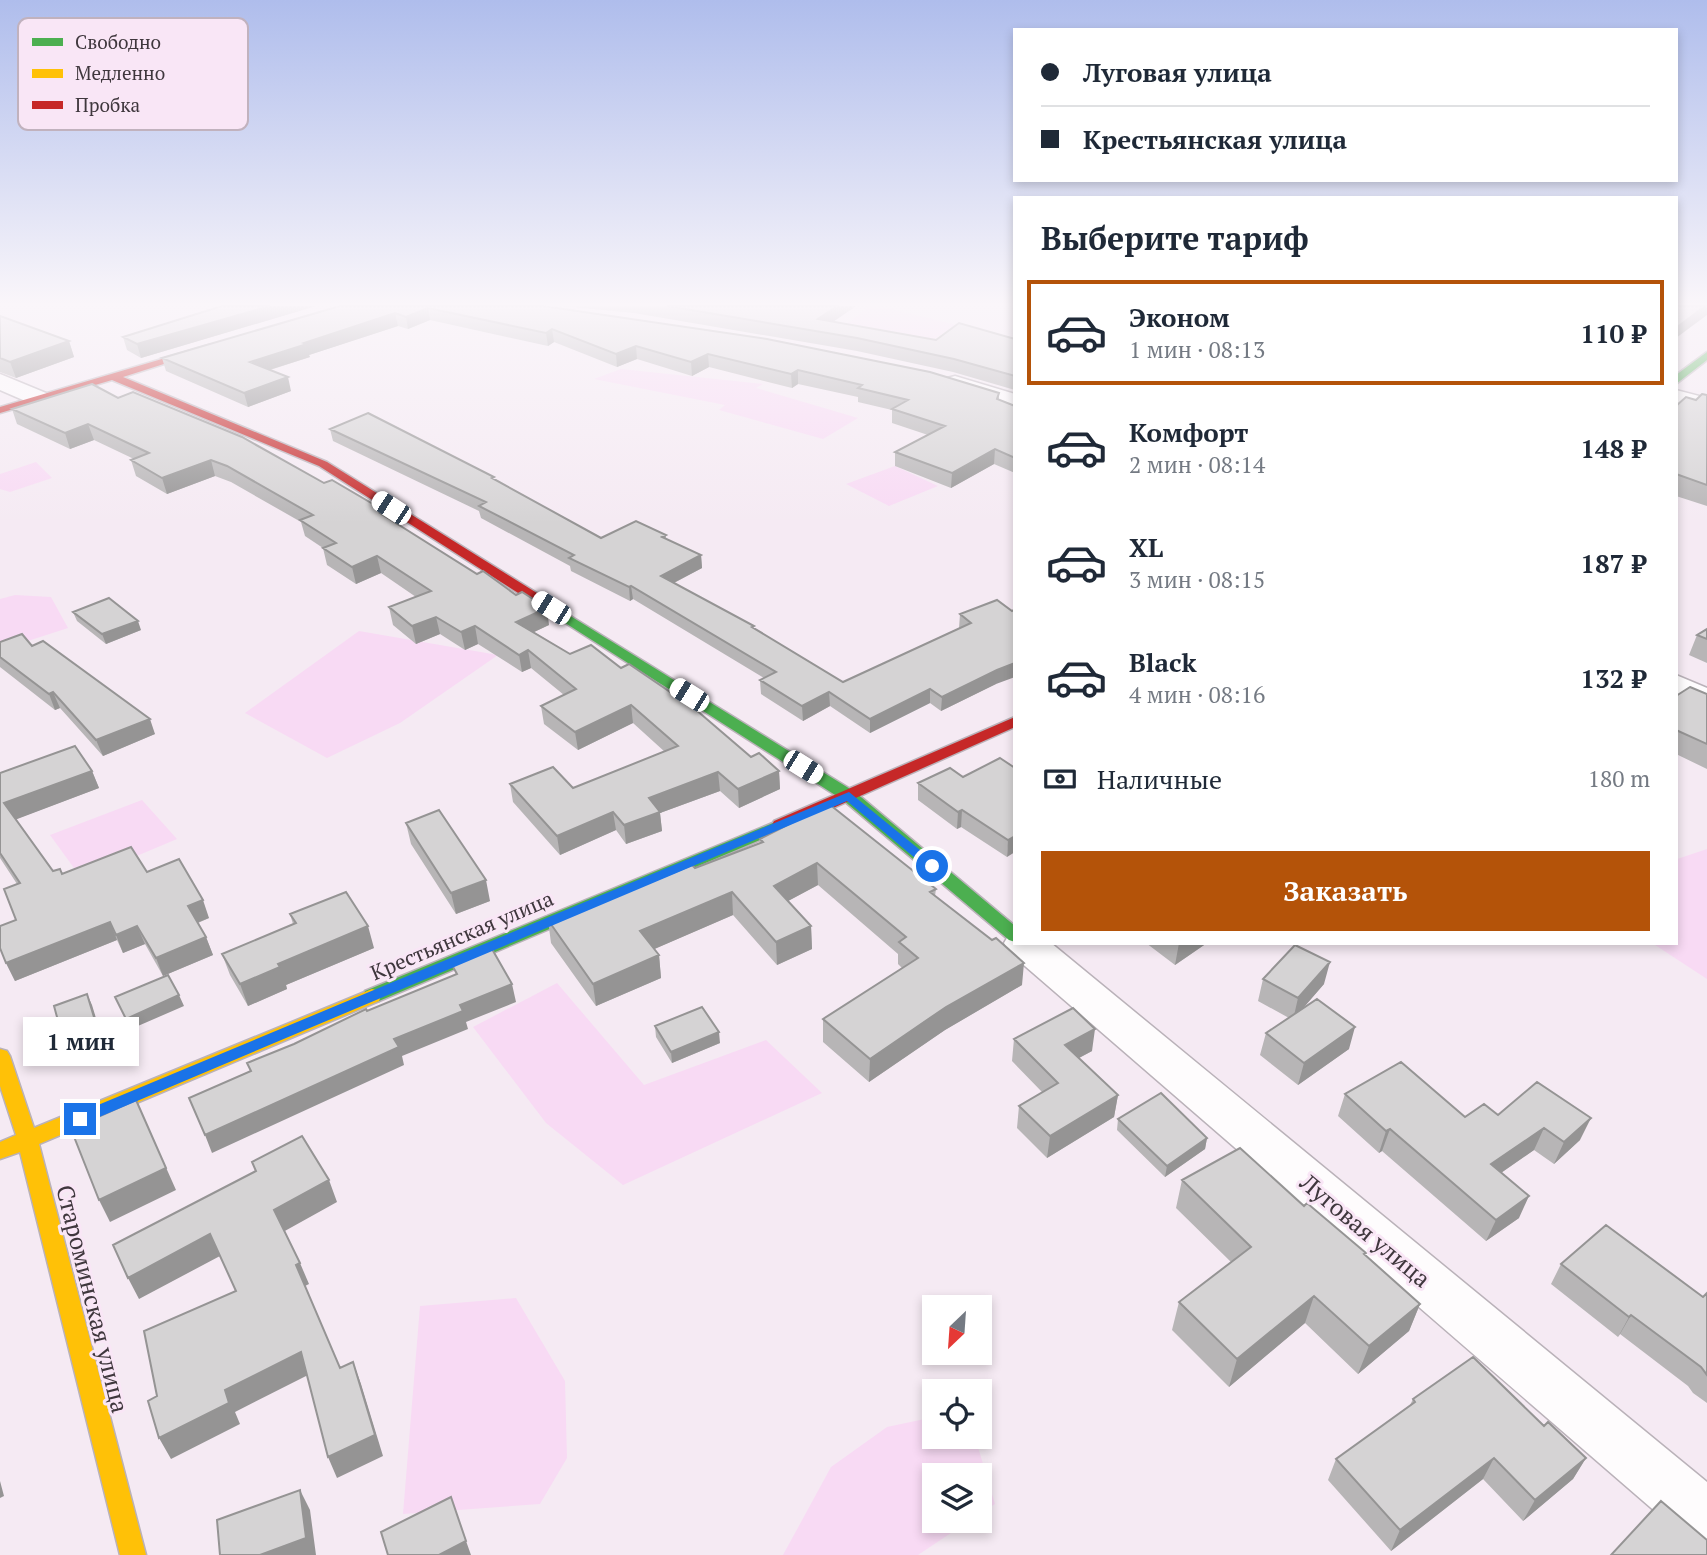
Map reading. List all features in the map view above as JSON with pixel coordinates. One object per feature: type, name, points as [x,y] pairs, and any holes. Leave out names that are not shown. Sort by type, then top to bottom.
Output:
[{"type":"street","points":[[0,410],[103,379]]},
{"type":"street","points":[[118,379],[323,464],[849,796],[1013,934]]},
{"type":"street","points":[[940,379],[1013,400]]},
{"type":"street","points":[[0,381],[38,398]]},
{"type":"street","points":[[1678,398],[1707,405]]},
{"type":"street","points":[[1678,686],[1707,700]]},
{"type":"street","name":"Крестьянская улица","points":[[0,1151],[849,796],[1013,722]]},
{"type":"street","name":"Луговая улица","points":[[1026,945],[1707,1519]]},
{"type":"street","name":"Староминская улица","points":[[0,1056],[28,1140],[134,1555]]},
{"type":"shaded area","points":[[594,379],[712,379],[763,384],[756,388],[858,418],[823,439],[719,410],[725,405]]},
{"type":"shaded area","points":[[36,462],[52,478],[10,492],[0,489],[0,474]]},
{"type":"shaded area","points":[[895,466],[938,486],[889,506],[846,484]]},
{"type":"shaded area","points":[[15,595],[51,597],[68,628],[0,650],[0,599]]},
{"type":"shaded area","points":[[359,631],[498,655],[400,723],[327,758],[245,713]]},
{"type":"shaded area","points":[[142,800],[177,839],[82,879],[50,835]]},
{"type":"shaded area","points":[[1707,849],[1707,979],[1655,945],[1678,945],[1678,859]]},
{"type":"shaded area","points":[[557,983],[644,1085],[766,1040],[822,1093],[623,1185],[546,1123],[473,1027]]},
{"type":"shaded area","points":[[516,1298],[565,1381],[567,1458],[540,1504],[403,1514],[420,1306]]},
{"type":"shaded area","points":[[922,1420],[922,1449],[979,1449],[983,1463],[922,1463],[922,1533],[951,1533],[918,1555],[783,1555],[831,1467],[887,1427]]},
{"type":"building","points":[[210,379],[284,379],[244,393]]},
{"type":"building","points":[[835,379],[952,379],[999,393],[997,399],[1013,405],[1013,457],[995,449],[952,473],[895,452],[945,426],[892,409],[908,400],[858,388],[862,385]]},
{"type":"building","points":[[92,384],[118,398],[133,392],[242,437],[324,483],[332,480],[385,511],[380,513],[477,574],[483,571],[516,595],[522,592],[547,608],[516,622],[570,654],[591,645],[621,668],[629,664],[695,709],[751,757],[759,753],[779,771],[738,789],[718,772],[649,798],[660,812],[624,825],[613,812],[557,836],[510,784],[553,767],[573,788],[678,746],[631,705],[575,732],[541,706],[576,689],[528,650],[519,655],[475,626],[461,632],[436,617],[412,626],[389,607],[431,591],[377,556],[352,567],[323,548],[336,543],[300,520],[313,515],[227,466],[211,460],[162,478],[131,460],[149,453],[88,424],[65,433],[12,409]]},
{"type":"building","points":[[1702,394],[1707,395],[1707,485],[1678,475],[1678,404],[1686,397],[1696,400]]},
{"type":"building","points":[[368,413],[494,477],[492,478],[601,538],[636,521],[666,535],[662,537],[701,555],[661,576],[754,626],[752,627],[843,682],[971,623],[960,614],[997,600],[1013,610],[1013,664],[942,697],[930,689],[870,719],[829,692],[802,706],[760,680],[776,672],[631,586],[569,558],[574,555],[479,506],[486,502],[330,429]]},
{"type":"building","points":[[109,598],[138,621],[102,634],[73,612]]},
{"type":"building","points":[[1707,629],[1707,639],[1697,635]]},
{"type":"building","points":[[22,634],[32,646],[43,641],[150,719],[96,740],[53,692],[49,694],[0,657],[0,642]]},
{"type":"building","points":[[1690,687],[1707,694],[1707,744],[1678,731],[1678,695]]},
{"type":"building","points":[[75,746],[92,771],[4,803],[53,871],[60,869],[62,874],[131,847],[147,872],[179,859],[203,900],[188,906],[206,937],[156,958],[137,926],[116,935],[110,922],[6,963],[0,948],[0,926],[16,920],[4,889],[20,883],[0,853],[0,773]]},
{"type":"building","points":[[1000,758],[1013,767],[1013,837],[1008,840],[962,810],[958,812],[918,783],[950,768],[963,777]]},
{"type":"building","points":[[829,804],[936,889],[930,892],[992,940],[996,938],[1024,963],[946,1007],[870,1059],[823,1019],[918,958],[899,942],[906,937],[817,863],[774,886],[811,926],[776,942],[732,892],[640,931],[659,955],[593,984],[548,920],[611,894],[614,897],[692,865],[695,868],[763,842],[760,839]]},
{"type":"building","points":[[439,810],[486,880],[451,893],[406,823]]},
{"type":"building","points":[[346,892],[368,926],[278,964],[280,967],[240,984],[222,954],[296,923],[290,914]]},
{"type":"building","points":[[1295,945],[1330,962],[1298,998],[1263,979]]},
{"type":"building","points":[[492,949],[512,984],[460,1005],[463,1011],[394,1039],[399,1047],[205,1135],[189,1098],[251,1071],[247,1063],[294,1044],[366,1009],[367,1011],[457,974],[452,965]]},
{"type":"building","points":[[168,975],[179,995],[126,1019],[115,997]]},
{"type":"building","points":[[87,994],[97,1027],[63,1039],[54,1006]]},
{"type":"building","points":[[1317,999],[1355,1027],[1304,1063],[1266,1033]]},
{"type":"building","points":[[702,1007],[719,1032],[671,1052],[655,1026]]},
{"type":"building","points":[[1073,1008],[1095,1029],[1065,1045],[1118,1095],[1050,1136],[1019,1106],[1058,1083],[1014,1039]]},
{"type":"building","points":[[1401,1062],[1465,1117],[1484,1104],[1498,1115],[1537,1082],[1591,1118],[1564,1142],[1544,1128],[1491,1164],[1529,1196],[1496,1220],[1390,1129],[1386,1131],[1345,1094]]},
{"type":"building","points":[[1161,1093],[1207,1138],[1167,1166],[1118,1119]]},
{"type":"building","points":[[136,1100],[166,1168],[99,1200],[71,1129]]},
{"type":"building","points":[[302,1136],[329,1180],[274,1210],[300,1263],[296,1265],[340,1368],[353,1362],[375,1435],[328,1457],[301,1352],[225,1390],[229,1403],[159,1438],[148,1401],[157,1396],[144,1331],[236,1291],[210,1234],[128,1278],[113,1245],[256,1171],[252,1162]]},
{"type":"building","points":[[1240,1148],[1304,1206],[1307,1203],[1366,1253],[1364,1254],[1420,1304],[1369,1346],[1314,1296],[1237,1359],[1179,1302],[1251,1247],[1182,1180]]},
{"type":"building","points":[[1606,1225],[1703,1297],[1707,1293],[1707,1375],[1701,1367],[1631,1315],[1629,1317],[1561,1264]]},
{"type":"building","points":[[1473,1357],[1544,1426],[1548,1422],[1586,1458],[1535,1500],[1494,1458],[1400,1530],[1336,1459],[1415,1402],[1413,1399]]},
{"type":"building","points":[[300,1490],[306,1538],[260,1555],[220,1555],[217,1520]]},
{"type":"building","points":[[451,1497],[466,1541],[439,1555],[388,1555],[381,1532]]},
{"type":"building","points":[[1661,1501],[1707,1540],[1707,1555],[1611,1555]]},
{"type":"traffic: fast","points":[[564,616],[849,796],[1013,934]]},
{"type":"traffic: fast","points":[[372,996],[780,825]]},
{"type":"traffic: slow","points":[[0,1151],[372,996]]},
{"type":"traffic: slow","points":[[0,1056],[28,1141],[133,1555]]},
{"type":"traffic: jam","points":[[0,410],[106,379]]},
{"type":"traffic: jam","points":[[118,379],[323,464],[564,616]]},
{"type":"traffic: jam","points":[[780,825],[1013,722]]},
{"type":"route","points":[[80,1119],[849,796],[932,866]]}]
